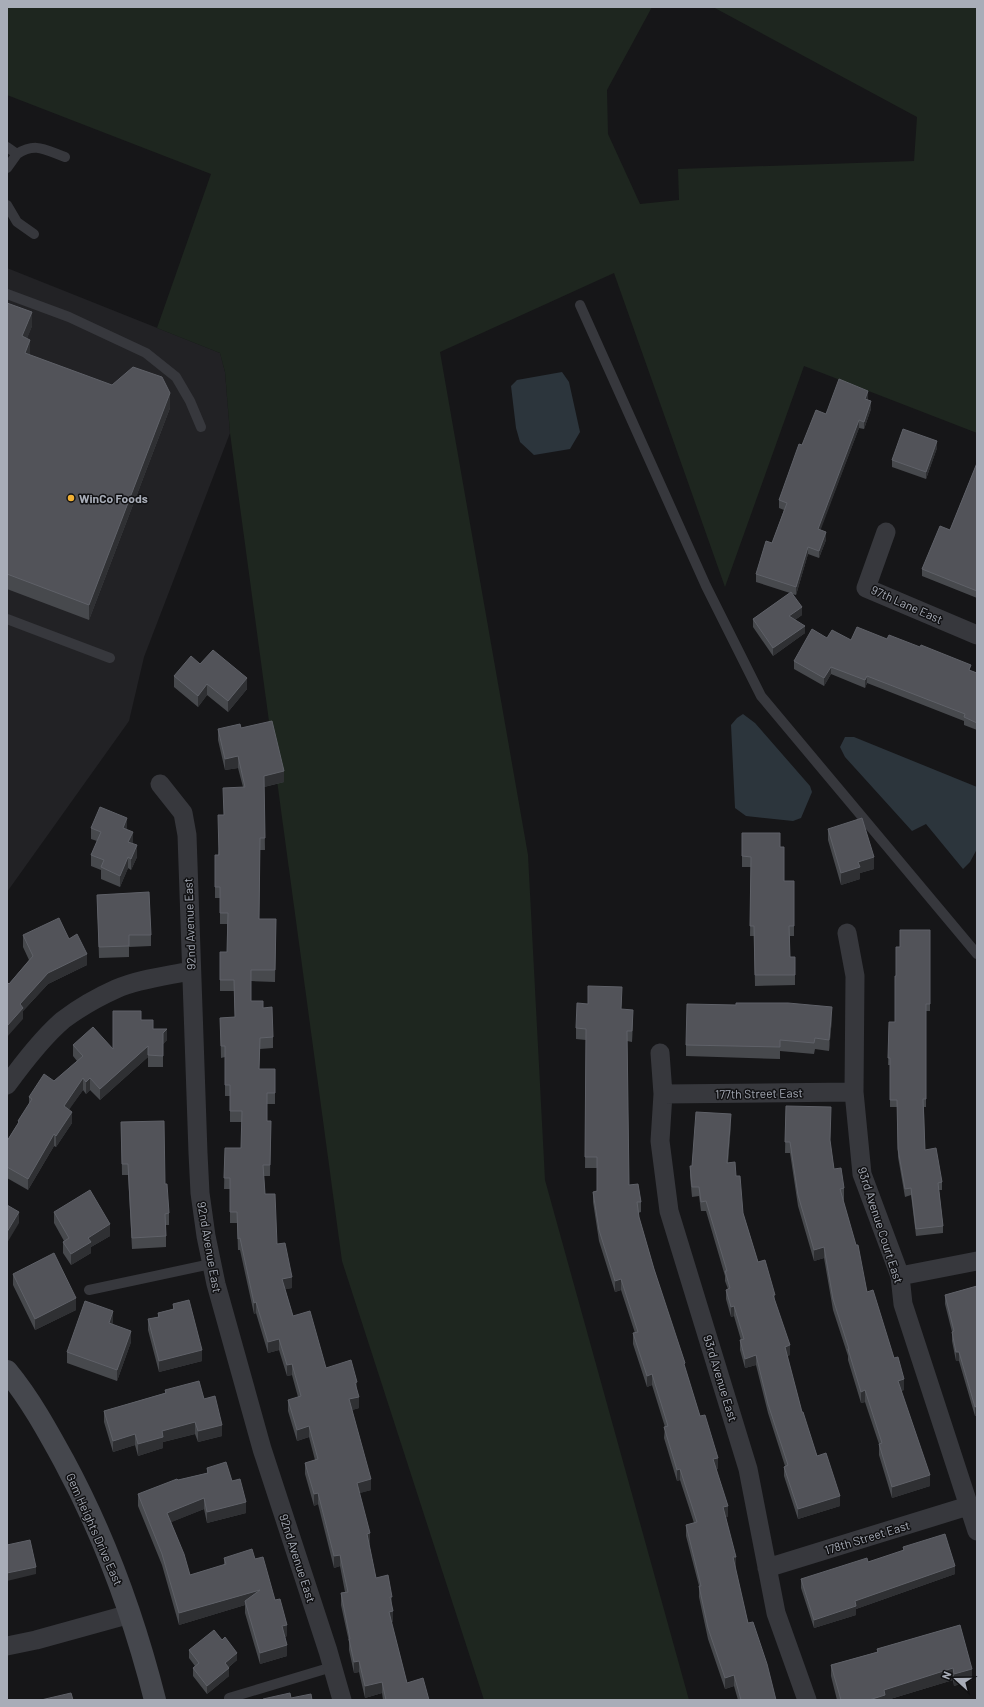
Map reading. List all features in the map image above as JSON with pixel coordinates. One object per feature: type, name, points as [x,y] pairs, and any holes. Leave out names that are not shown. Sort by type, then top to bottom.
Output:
[{"type":"street","name":"97th Lane East","points":[[886,532],[866,588],[977,635]]},
{"type":"street","name":"92nd Avenue East","points":[[160,784],[183,812],[187,835],[190,972],[200,1193],[211,1264],[262,1449],[342,1700]]},
{"type":"street","name":"93rd Avenue Court East","points":[[847,933],[855,976],[854,1092],[862,1174],[900,1276],[903,1304],[977,1531]]},
{"type":"street","points":[[7,1085],[24,1061],[63,1020],[89,1003],[117,989],[153,978],[190,972]]},
{"type":"street","name":"93rd Avenue East","points":[[660,1053],[663,1094],[660,1141],[668,1211],[748,1469],[776,1614],[806,1700]]},
{"type":"street","name":"177th Street East","points":[[663,1094],[854,1092]]},
{"type":"street","points":[[900,1276],[977,1261]]},
{"type":"street","name":"Gem Heights Drive East","points":[[7,1371],[22,1390],[49,1434],[85,1499],[110,1557],[130,1614],[155,1700]]},
{"type":"street","name":"178th Street East","points":[[767,1568],[968,1506]]},
{"type":"street","points":[[7,1646],[36,1640],[130,1614]]},
{"type":"lane","points":[[7,147],[17,154]]},
{"type":"lane","points":[[7,168],[17,154],[26,148],[35,147],[65,157]]},
{"type":"lane","points":[[7,205],[17,222],[34,234]]},
{"type":"lane","points":[[7,294],[69,317],[146,352],[176,377],[190,401],[201,427]]},
{"type":"lane","points":[[580,305],[706,586],[761,696],[977,954]]},
{"type":"lane","points":[[7,619],[110,658]]},
{"type":"lane","points":[[89,1290],[211,1264]]},
{"type":"lane","points":[[229,1698],[332,1667]]},
{"type":"shaded area","points":[[7,7],[652,7],[607,90],[608,134],[640,204],[679,200],[678,169],[914,161],[917,117],[713,7],[977,7],[977,433],[804,366],[725,587],[614,273],[440,352],[528,855],[545,1180],[689,1700],[484,1700],[342,1261],[230,433],[225,372],[220,353],[157,328],[211,174],[7,95]]},
{"type":"shaded area","points":[[7,268],[220,353],[225,372],[230,433],[144,657],[129,721],[7,892]]},
{"type":"shaded area","points":[[562,372],[569,382],[580,432],[570,449],[534,455],[520,442],[516,428],[511,386],[517,380]]},
{"type":"shaded area","points":[[743,714],[755,723],[810,786],[812,792],[801,818],[793,821],[746,816],[735,808],[731,725]]},
{"type":"shaded area","points":[[845,737],[854,737],[977,787],[977,849],[970,862],[963,869],[926,824],[912,831],[845,757],[840,747]]},
{"type":"building","name":"WinCo Foods","points":[[7,303],[32,312],[22,336],[30,340],[25,353],[112,385],[133,367],[162,377],[170,393],[89,605],[7,574]]},
{"type":"building","points":[[839,379],[868,391],[865,399],[871,401],[864,422],[859,420],[818,529],[826,532],[819,551],[808,547],[796,587],[756,574],[766,541],[772,543],[787,503],[779,500],[799,444],[802,445],[816,410],[826,414]]},
{"type":"building","points":[[903,429],[937,441],[926,472],[892,460]]},
{"type":"building","points":[[977,463],[977,591],[922,569],[940,526],[950,530]]},
{"type":"building","points":[[791,592],[802,607],[789,616],[805,626],[773,648],[753,619]]},
{"type":"building","points":[[857,627],[887,639],[889,635],[920,647],[921,645],[971,665],[969,670],[977,673],[977,723],[964,717],[965,714],[867,676],[865,680],[831,667],[824,678],[794,661],[812,629],[827,638],[832,630],[851,640]]},
{"type":"building","points":[[213,650],[247,678],[228,701],[207,684],[198,696],[174,676],[191,656],[200,664]]},
{"type":"building","points":[[272,721],[284,771],[264,776],[265,838],[260,838],[259,919],[276,919],[275,970],[251,970],[251,1001],[263,1001],[263,1008],[272,1007],[273,1037],[260,1038],[259,1069],[275,1069],[275,1093],[267,1093],[267,1121],[271,1121],[270,1165],[263,1165],[265,1194],[275,1194],[277,1244],[285,1243],[292,1277],[282,1279],[293,1316],[310,1311],[326,1368],[351,1360],[357,1382],[355,1383],[359,1397],[349,1399],[371,1479],[357,1483],[370,1533],[367,1534],[376,1578],[388,1575],[393,1611],[389,1612],[407,1683],[423,1678],[429,1700],[386,1700],[382,1682],[365,1686],[359,1661],[354,1662],[341,1593],[348,1592],[340,1555],[334,1556],[318,1493],[314,1494],[305,1463],[318,1459],[309,1426],[297,1430],[288,1400],[301,1396],[292,1364],[287,1365],[279,1339],[268,1342],[256,1302],[254,1303],[240,1238],[238,1239],[237,1212],[230,1212],[230,1178],[224,1178],[225,1148],[241,1148],[242,1111],[230,1111],[230,1085],[225,1085],[225,1046],[221,1046],[220,1018],[235,1017],[234,980],[220,980],[220,952],[227,952],[228,913],[220,913],[220,887],[215,887],[215,855],[219,855],[218,815],[224,815],[223,788],[245,787],[238,756],[225,759],[218,729],[240,724],[241,728]]},
{"type":"building","points":[[100,807],[127,818],[123,828],[133,832],[128,842],[137,845],[131,859],[128,857],[120,876],[101,867],[104,860],[91,855],[101,832],[91,828]]},
{"type":"building","points":[[862,818],[874,857],[858,862],[860,867],[841,873],[828,829]]},
{"type":"building","points":[[742,833],[780,833],[780,847],[784,847],[784,881],[794,881],[794,926],[789,926],[790,957],[795,957],[795,975],[755,975],[754,926],[750,926],[751,857],[742,856]]},
{"type":"building","points":[[149,892],[151,935],[129,935],[129,946],[99,947],[97,895]]},
{"type":"building","points":[[59,918],[69,939],[77,934],[87,954],[48,973],[20,1004],[23,1008],[7,1026],[7,982],[9,984],[33,956],[23,935]]},
{"type":"building","points":[[900,930],[930,930],[930,1004],[926,1004],[926,1099],[923,1099],[925,1150],[936,1148],[942,1182],[938,1183],[943,1226],[916,1229],[911,1188],[905,1189],[898,1149],[897,1100],[890,1100],[890,1058],[888,1058],[889,1022],[895,1022],[896,947],[900,947]]},
{"type":"building","points":[[588,986],[622,987],[621,1009],[633,1010],[632,1031],[627,1031],[629,1185],[638,1184],[641,1202],[637,1202],[639,1217],[654,1269],[685,1363],[684,1364],[700,1416],[705,1415],[718,1458],[713,1459],[728,1506],[723,1507],[736,1557],[733,1557],[748,1623],[753,1622],[767,1664],[776,1700],[741,1700],[734,1675],[725,1678],[708,1628],[699,1586],[701,1586],[686,1525],[697,1522],[680,1469],[677,1470],[664,1427],[668,1426],[652,1374],[647,1376],[633,1333],[638,1332],[621,1279],[615,1281],[599,1230],[593,1192],[597,1191],[597,1157],[585,1157],[586,1029],[576,1028],[577,1003],[588,1004]]},
{"type":"building","points":[[736,1003],[788,1003],[832,1007],[829,1040],[815,1038],[814,1043],[780,1040],[780,1047],[686,1045],[687,1004],[736,1005]]},
{"type":"building","points":[[113,1011],[141,1011],[141,1020],[153,1020],[153,1029],[167,1029],[163,1033],[163,1056],[148,1055],[148,1046],[100,1089],[90,1078],[86,1082],[83,1078],[64,1106],[72,1112],[56,1136],[54,1134],[28,1179],[7,1167],[7,1141],[32,1099],[29,1097],[44,1074],[54,1081],[83,1056],[73,1045],[93,1027],[113,1049]]},
{"type":"building","points":[[786,1106],[831,1107],[830,1140],[834,1169],[841,1168],[844,1188],[840,1189],[856,1245],[858,1245],[867,1292],[873,1290],[894,1358],[898,1357],[904,1379],[898,1381],[930,1475],[892,1487],[879,1444],[882,1443],[865,1390],[861,1392],[833,1299],[824,1247],[814,1250],[798,1195],[790,1142],[785,1142]]},
{"type":"building","points":[[696,1112],[731,1114],[727,1163],[735,1162],[736,1176],[740,1176],[743,1213],[758,1262],[765,1260],[775,1295],[773,1295],[790,1345],[785,1347],[802,1412],[817,1456],[826,1453],[840,1496],[798,1509],[784,1467],[788,1465],[768,1404],[756,1355],[745,1359],[740,1340],[744,1339],[734,1306],[731,1307],[726,1290],[730,1288],[725,1271],[727,1271],[706,1201],[701,1202],[699,1187],[692,1187],[690,1166],[692,1166]]},
{"type":"building","points":[[164,1121],[165,1184],[167,1184],[169,1213],[165,1214],[166,1236],[132,1238],[128,1164],[122,1164],[121,1122]]},
{"type":"building","points":[[90,1190],[110,1224],[88,1238],[91,1242],[71,1254],[63,1242],[69,1238],[54,1212]]},
{"type":"building","points":[[7,1205],[19,1212],[7,1232]]},
{"type":"building","points":[[54,1253],[76,1298],[35,1319],[13,1274]]},
{"type":"building","points":[[977,1286],[977,1406],[975,1407],[959,1352],[956,1352],[952,1332],[954,1331],[945,1295]]},
{"type":"building","points":[[189,1300],[202,1350],[159,1361],[148,1319],[159,1317],[158,1313],[174,1309],[173,1304]]},
{"type":"building","points":[[85,1301],[113,1311],[109,1323],[131,1331],[117,1370],[67,1352]]},
{"type":"building","points":[[199,1381],[204,1399],[215,1396],[222,1425],[198,1431],[195,1422],[162,1431],[163,1437],[138,1444],[135,1434],[113,1441],[104,1411],[166,1393],[165,1390]]},
{"type":"building","points":[[226,1462],[232,1481],[240,1479],[246,1502],[207,1512],[204,1498],[167,1513],[184,1554],[190,1575],[226,1564],[224,1558],[252,1549],[255,1559],[263,1557],[275,1600],[280,1599],[287,1625],[282,1626],[287,1645],[260,1653],[245,1601],[260,1590],[179,1613],[162,1554],[138,1494],[177,1479],[208,1473],[207,1468]]},
{"type":"building","points":[[945,1534],[955,1566],[855,1601],[856,1606],[814,1620],[801,1579],[867,1558],[868,1562],[904,1550],[903,1547]]},
{"type":"building","points":[[30,1540],[36,1567],[7,1573],[7,1545]]},
{"type":"building","points":[[960,1625],[972,1669],[954,1674],[953,1668],[884,1690],[885,1695],[869,1700],[841,1700],[831,1665],[878,1652],[877,1649]]},
{"type":"building","points":[[214,1630],[222,1640],[225,1637],[237,1653],[225,1663],[229,1668],[207,1686],[193,1668],[199,1663],[189,1650]]},
{"type":"building","points":[[71,1693],[73,1700],[41,1700]]},
{"type":"building","points":[[290,1693],[291,1698],[311,1694],[312,1700],[263,1700],[263,1699]]},
{"type":"place","name":"WinCo Foods","points":[[71,498]]}]
